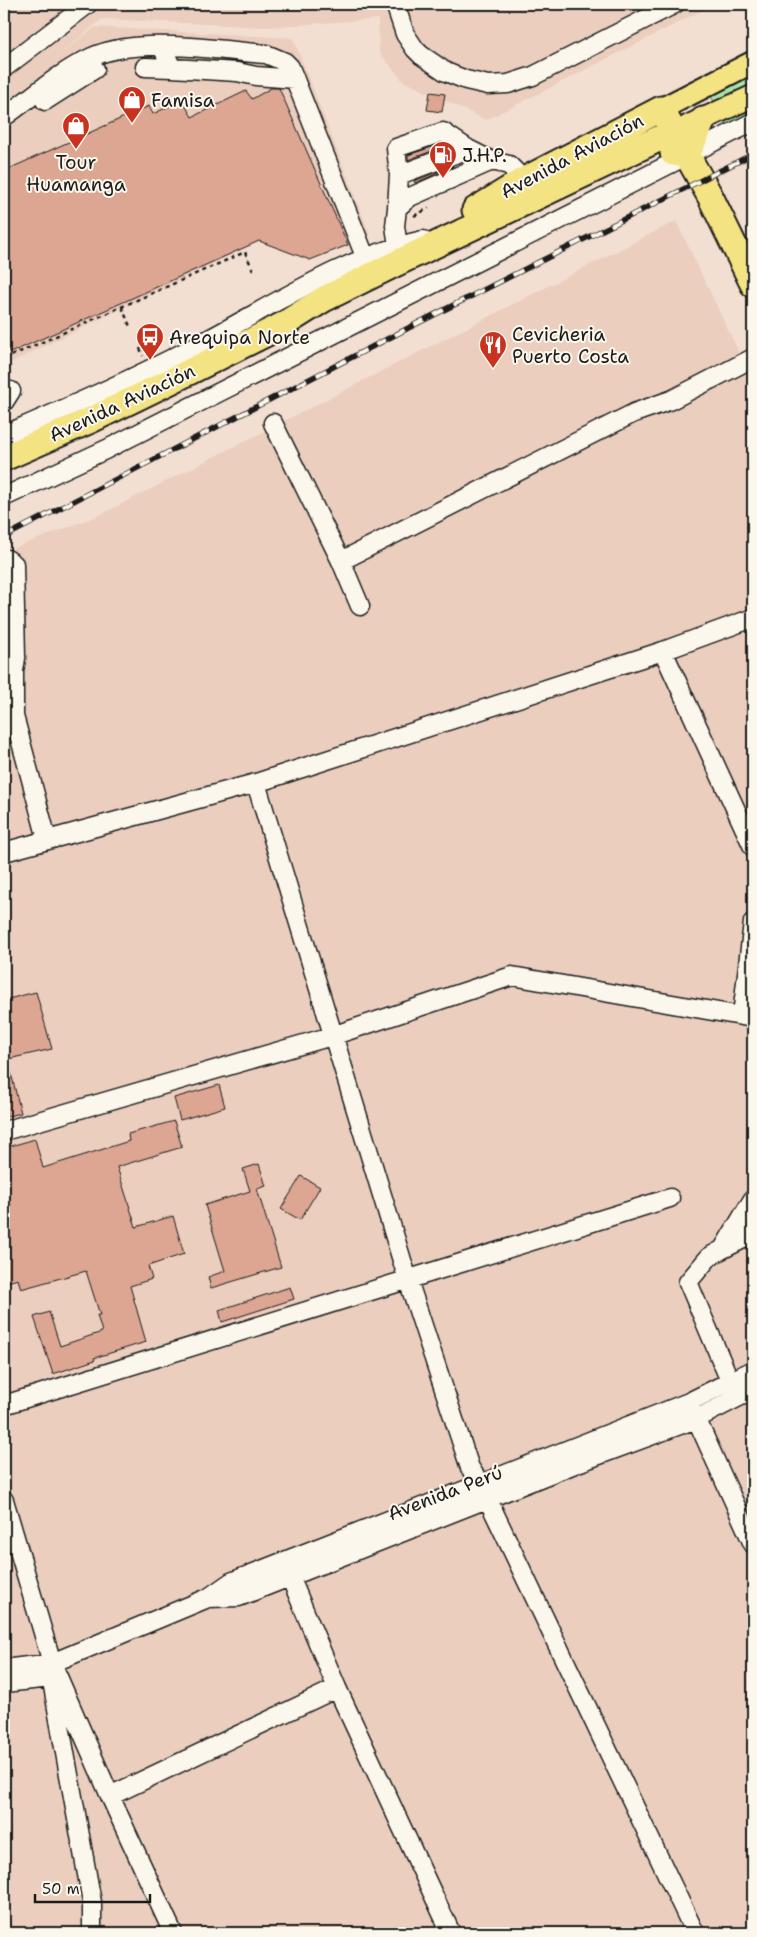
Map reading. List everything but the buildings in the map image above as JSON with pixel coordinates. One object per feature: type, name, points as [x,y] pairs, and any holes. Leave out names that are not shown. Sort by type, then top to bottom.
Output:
[{"type":"highway","points":[[661,109],[710,196],[753,284]]},
{"type":"highway","name":"Avenida Aviación","points":[[398,254],[524,180],[661,109]]},
{"type":"highway","points":[[687,156],[703,120]]},
{"type":"highway","name":"Avenida Aviación","points":[[4,458],[91,420],[281,326],[316,292],[673,132]]},
{"type":"highway","points":[[634,150],[664,151],[687,156]]},
{"type":"main road","name":"Avenida Aviación","points":[[661,109],[753,62]]},
{"type":"main road","name":"Avenida Aviación","points":[[673,132],[753,96]]},
{"type":"street","points":[[4,68],[88,4]]},
{"type":"street","points":[[395,4],[405,34],[421,55],[446,72],[466,80],[488,85],[508,84],[533,76],[675,4]]},
{"type":"street","points":[[4,117],[66,72],[91,58],[115,49],[130,46],[266,54],[285,62],[290,67],[366,259]]},
{"type":"street","points":[[160,47],[172,68]]},
{"type":"street","points":[[4,122],[22,118],[81,76],[96,68],[112,62],[133,58],[160,47]]},
{"type":"street","points":[[145,67],[236,72],[256,76],[295,79]]},
{"type":"street","points":[[4,497],[107,449],[336,331],[753,122]]},
{"type":"street","points":[[4,435],[316,292],[366,259],[398,254],[395,226],[399,175],[396,148],[443,132],[468,149],[492,161],[508,165],[524,180]]},
{"type":"street","points":[[399,175],[468,149]]},
{"type":"street","points":[[397,208],[410,197],[492,161]]},
{"type":"street","points":[[341,561],[634,413],[671,400],[753,358]]},
{"type":"street","points":[[273,423],[341,561],[360,606]]},
{"type":"street","points":[[4,560],[6,559],[14,564],[16,658],[14,671],[14,716],[47,839]]},
{"type":"street","points":[[4,852],[256,784],[663,651],[753,618]]},
{"type":"street","points":[[663,651],[753,847]]},
{"type":"street","points":[[256,784],[335,1035],[408,1280],[470,1468],[480,1483],[695,1933]]},
{"type":"street","points":[[4,1131],[335,1035],[512,976],[748,1017],[753,922]]},
{"type":"street","points":[[4,1405],[670,1198]]},
{"type":"street","points":[[722,1249],[753,1199]]},
{"type":"street","points":[[737,1398],[688,1282],[709,1257],[753,1234]]},
{"type":"street","name":"Avenida Perú","points":[[287,1569],[480,1483],[689,1402],[753,1370]]},
{"type":"street","name":"Avenida Perú","points":[[4,1683],[52,1671],[208,1598],[231,1582],[287,1569],[488,1500],[696,1419],[753,1390]]},
{"type":"street","points":[[689,1402],[753,1544]]},
{"type":"street","points":[[4,1500],[52,1671],[92,1902],[92,1933]]},
{"type":"street","points":[[287,1569],[337,1688],[451,1933]]},
{"type":"street","name":"Avenida Perú","points":[[4,1669],[52,1671]]},
{"type":"street","points":[[52,1671],[173,1933]]},
{"type":"street","points":[[110,1796],[337,1688]]},
{"type":"path","points":[[4,358],[245,252],[253,270]]},
{"type":"path","points":[[122,307],[131,329]]},
{"type":"shaded area","name":"Arequipa Norte","points":[[4,4],[715,4],[486,120],[403,81],[379,52],[378,19],[267,27],[102,19],[55,58],[95,27],[293,38],[370,235],[310,260],[259,241],[4,366]]},
{"type":"shaded area","points":[[676,221],[753,382],[753,1933],[4,1933],[4,552],[100,515]]},
{"type":"green space","points":[[753,68],[753,86],[715,104],[708,90]]},
{"type":"green space","points":[[753,104],[753,117],[729,129],[724,118]]},
{"type":"railway","points":[[4,537],[420,322],[753,154]]},
{"type":"place","name":"Famisa","points":[[132,124]]},
{"type":"place","name":"Tour Huamanga","points":[[76,150]]},
{"type":"place","name":"J.H.P.","points":[[443,179]]},
{"type":"place","name":"Arequipa Norte","points":[[150,361]]},
{"type":"place","name":"Cevicheria Puerto Costa","points":[[493,369]]}]
